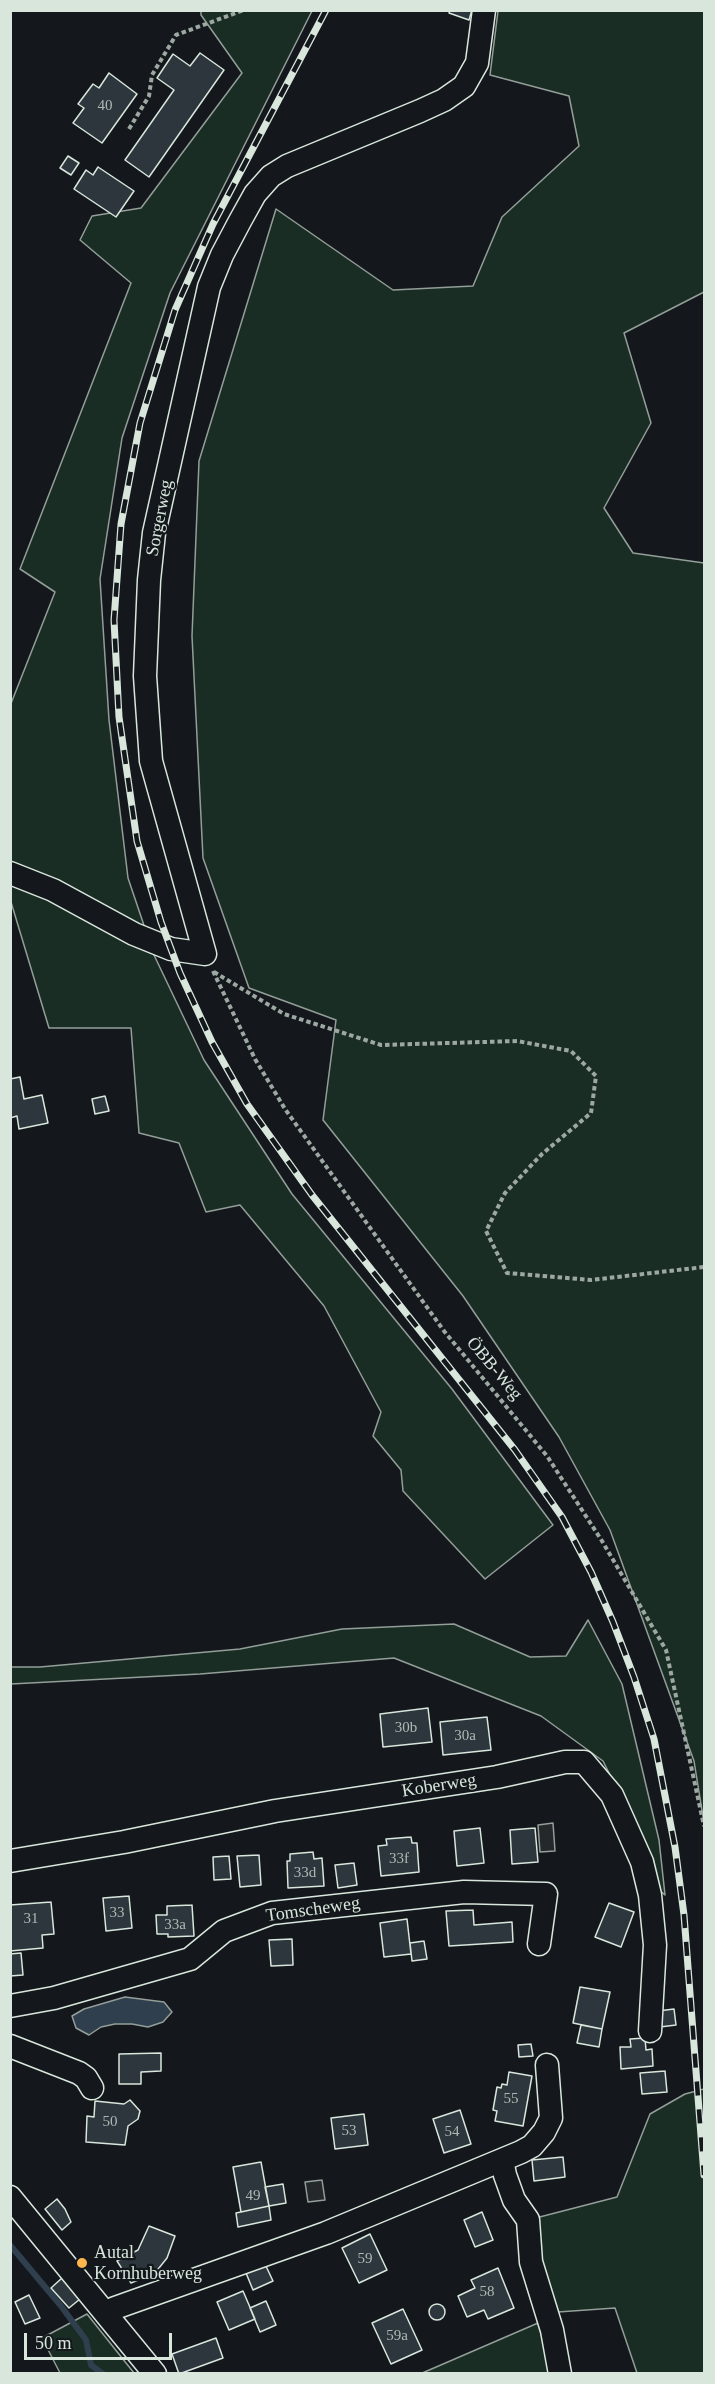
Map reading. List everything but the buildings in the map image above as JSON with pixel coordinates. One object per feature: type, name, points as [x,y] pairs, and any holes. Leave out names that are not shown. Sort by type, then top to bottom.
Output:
[{"type":"street","name":"Sorgerweg","points":[[209,963],[152,761],[145,676],[149,580],[154,533],[209,287],[222,255],[255,194],[271,176],[287,166],[444,100],[464,86],[477,63],[484,10]]},
{"type":"street","points":[[10,873],[53,890],[134,934],[209,963]]},
{"type":"street","name":"Koberweg","points":[[10,1861],[124,1842],[275,1811],[497,1777],[565,1762],[584,1762],[612,1795],[642,1862],[650,1895],[655,1945],[650,2031]]},
{"type":"street","name":"Tomscheweg","points":[[10,2006],[54,1998],[190,1959],[224,1931],[272,1913],[464,1892],[546,1894],[539,1944]]},
{"type":"street","points":[[10,2046],[79,2073],[86,2078],[92,2088]]},
{"type":"street","points":[[106,2314],[116,2308],[326,2233],[532,2146],[548,2126],[551,2111],[547,2065]]},
{"type":"street","points":[[502,2160],[514,2200],[528,2220],[531,2262],[552,2330],[560,2373]]},
{"type":"street","points":[[10,2197],[155,2373]]},
{"type":"path","points":[[129,129],[149,96],[152,75],[176,35],[244,10]]},
{"type":"path","points":[[209,963],[284,1014],[381,1045],[517,1041],[571,1050],[596,1076],[591,1113],[542,1154],[505,1193],[486,1231],[507,1273],[591,1281],[705,1267]]},
{"type":"path","name":"ÖBB-Weg","points":[[209,963],[255,1059],[285,1109],[444,1330],[547,1456],[602,1541],[666,1650],[705,1826]]},
{"type":"green space","points":[[201,11],[312,11],[170,293],[122,438],[100,579],[109,720],[128,878],[154,955],[204,1060],[292,1194],[452,1389],[553,1525],[485,1579],[403,1491],[401,1470],[373,1436],[381,1412],[324,1306],[240,1205],[206,1212],[179,1143],[139,1133],[131,1028],[49,1028],[11,902],[10,706],[55,592],[20,569],[131,283],[80,240],[92,216],[141,208],[242,73],[201,15]]},
{"type":"green space","points":[[498,11],[704,11],[704,292],[624,333],[651,423],[604,508],[633,553],[704,563],[704,1823],[694,1761],[610,1530],[559,1437],[463,1296],[323,1120],[336,1020],[249,988],[203,858],[192,636],[199,461],[276,209],[393,290],[473,286],[502,217],[579,146],[569,96],[490,75]]},
{"type":"green space","points":[[588,1620],[622,1684],[659,1840],[665,1895],[649,1881],[645,1844],[603,1761],[541,1716],[394,1658],[200,1674],[11,1684],[11,1667],[40,1667],[240,1649],[342,1629],[454,1624],[530,1657],[566,1656]]},
{"type":"green space","points":[[704,2089],[704,2373],[637,2373],[615,2308],[558,2312],[528,2220],[617,2197],[650,2114],[685,2094]]},
{"type":"green space","points":[[87,2314],[134,2373],[60,2373],[42,2338]]},
{"type":"green space","points":[[538,2323],[552,2373],[420,2374]]},
{"type":"shaded area","points":[[553,1823],[555,1851],[540,1852],[538,1825]]},
{"type":"shaded area","points":[[322,2180],[325,2200],[308,2202],[305,2182]]},
{"type":"water","points":[[125,1997],[164,2002],[172,2012],[163,2022],[148,2027],[115,2024],[101,2027],[89,2035],[76,2028],[72,2016],[84,2009]]},
{"type":"waterway","points":[[10,2245],[86,2340],[91,2365],[103,2374]]},
{"type":"railway","points":[[326,10],[213,224],[175,310],[140,423],[121,524],[114,620],[119,717],[137,841],[161,922],[180,973],[212,1042],[247,1104],[312,1195],[515,1450],[562,1517],[591,1572],[613,1622],[654,1739],[675,1847],[684,1915],[704,2175]]},
{"type":"place","name":"Autal Kornhuberweg","points":[[82,2263]]}]
